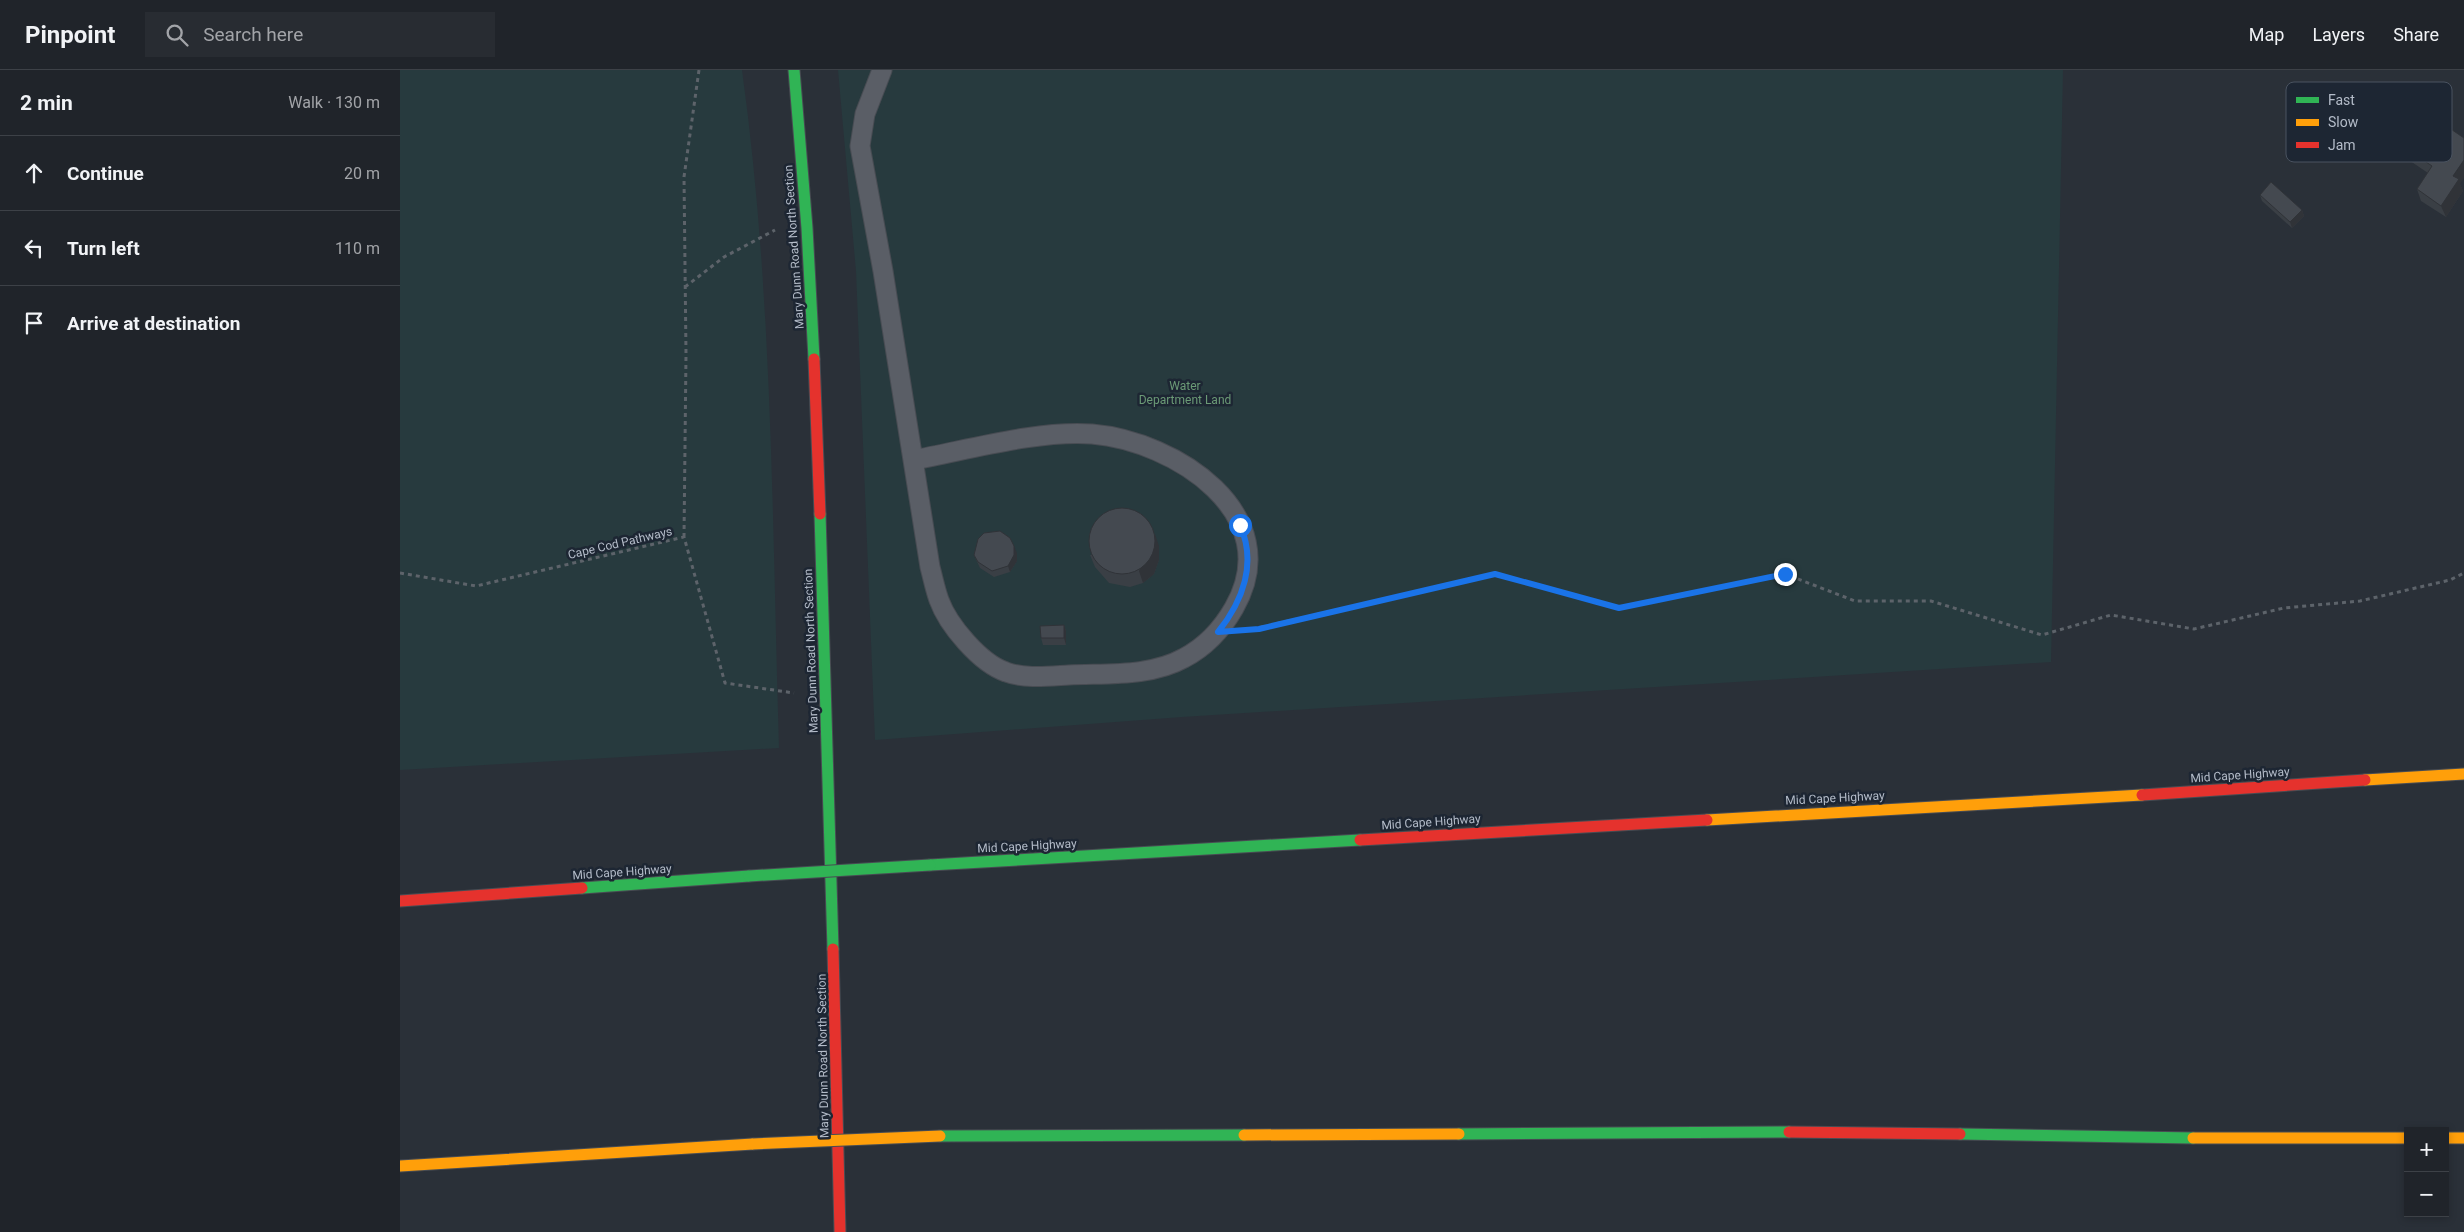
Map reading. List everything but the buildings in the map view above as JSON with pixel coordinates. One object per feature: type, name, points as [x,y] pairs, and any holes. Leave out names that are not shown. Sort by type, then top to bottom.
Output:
[{"type":"main road","name":"Mary Dunn Road North Section","points":[[794,70],[807,208],[821,504],[832,850],[840,1232]]},
{"type":"main road","name":"Mid Cape Highway","points":[[400,902],[749,876],[2464,774]]},
{"type":"main road","points":[[400,1166],[753,1144],[940,1136],[1832,1132],[2192,1138],[2404,1138]]},
{"type":"main road","points":[[2449,1138],[2464,1138]]},
{"type":"lane","points":[[882,70],[865,114],[860,146],[914,460],[930,567],[939,601],[954,626],[988,663],[1008,673],[1044,676],[1142,671],[1184,659],[1203,646],[1218,632],[1242,595],[1248,571],[1247,540],[1220,492],[1192,470],[1168,456],[1133,442],[1094,434],[1076,434],[1040,437],[914,460]]},
{"type":"path","points":[[684,537],[684,177],[699,70]]},
{"type":"path","points":[[685,287],[724,257],[776,229],[807,208]]},
{"type":"path","name":"Cape Cod Pathways","points":[[400,573],[476,586],[684,537],[725,683],[826,697]]},
{"type":"path","points":[[1218,632],[1259,629],[1495,574],[1619,608],[1785,574],[1855,601],[1931,601],[2042,636],[2111,615],[2194,629],[2284,608],[2360,601],[2450,580],[2464,573]]},
{"type":"green space","points":[[400,70],[742,70],[760,239],[765,323],[779,748],[400,770]]},
{"type":"green space","name":"Water Department Land","points":[[838,70],[2063,70],[2051,662],[1182,717],[875,740],[856,271]]},
{"type":"traffic: fast","points":[[794,70],[807,228],[814,359]]},
{"type":"traffic: fast","points":[[820,514],[833,949]]},
{"type":"traffic: fast","points":[[930,865],[1360,840]]},
{"type":"traffic: fast","points":[[749,876],[930,865]]},
{"type":"traffic: fast","points":[[582,888],[749,876]]},
{"type":"traffic: fast","points":[[1459,1134],[1789,1132]]},
{"type":"traffic: fast","points":[[1960,1134],[2193,1138]]},
{"type":"traffic: fast","points":[[940,1136],[1244,1135]]},
{"type":"traffic: slow","points":[[2365,780],[2464,774]]},
{"type":"traffic: slow","points":[[1707,820],[2142,795]]},
{"type":"traffic: slow","points":[[1244,1135],[1459,1134]]},
{"type":"traffic: slow","points":[[753,1144],[940,1136]]},
{"type":"traffic: slow","points":[[2193,1138],[2404,1138]]},
{"type":"traffic: slow","points":[[2449,1138],[2464,1138]]},
{"type":"traffic: slow","points":[[400,1166],[753,1144]]},
{"type":"traffic: jam","points":[[814,359],[820,514]]},
{"type":"traffic: jam","points":[[2142,795],[2365,780]]},
{"type":"traffic: jam","points":[[1360,840],[1707,820]]},
{"type":"traffic: jam","points":[[400,901],[582,888]]},
{"type":"traffic: jam","points":[[833,949],[840,1232]]},
{"type":"traffic: jam","points":[[1789,1132],[1960,1134]]},
{"type":"route","points":[[1240,525],[1247,540],[1248,571],[1242,595],[1218,632],[1259,629],[1355,605],[1495,574],[1619,608],[1785,574]]}]
